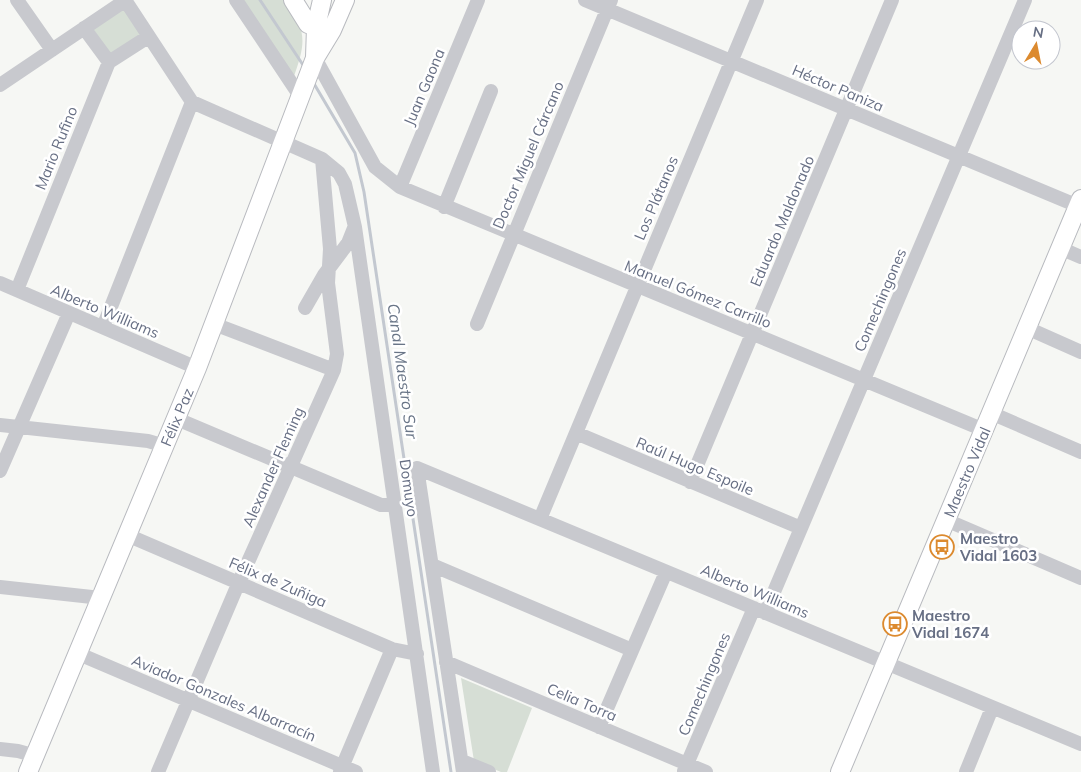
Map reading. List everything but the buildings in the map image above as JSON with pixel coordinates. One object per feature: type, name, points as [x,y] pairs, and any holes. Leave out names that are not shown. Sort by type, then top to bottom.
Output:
[{"type":"main road","points":[[293,0],[308,24],[316,27]]},
{"type":"main road","name":"Félix Paz","points":[[33,767],[127,535],[177,419],[314,58],[332,30],[345,0]]},
{"type":"main road","name":"Félix Paz","points":[[314,58],[315,3]]},
{"type":"main road","name":"Maestro Vidal","points":[[840,772],[1080,203]]},
{"type":"street","points":[[18,0],[52,50]]},
{"type":"street","points":[[0,85],[125,0],[192,102],[322,159]]},
{"type":"street","points":[[236,0],[300,96]]},
{"type":"street","name":"Juan Gaona","points":[[400,187],[478,0]]},
{"type":"street","name":"Héctor Paniza","points":[[585,0],[609,5],[731,61],[959,156],[1080,203]]},
{"type":"street","name":"Los Plátanos","points":[[540,520],[757,0]]},
{"type":"street","name":"Eduardo Maldonado","points":[[690,482],[892,0]]},
{"type":"street","name":"Comechingones","points":[[686,768],[760,610],[801,528],[1025,0]]},
{"type":"street","name":"Doctor Miguel Cárcano","points":[[477,324],[512,235],[609,5]]},
{"type":"street","points":[[84,28],[109,62],[148,37]]},
{"type":"street","name":"Manuel Gómez Carrillo","points":[[314,58],[375,167],[400,187],[444,207],[984,430]]},
{"type":"street","name":"Mario Rufino","points":[[17,290],[109,62]]},
{"type":"street","points":[[444,207],[491,91]]},
{"type":"street","points":[[103,327],[192,102]]},
{"type":"street","name":"Domuyo","points":[[322,159],[339,173],[345,184],[354,227],[396,505],[433,772]]},
{"type":"street","name":"Alexander Fleming","points":[[158,772],[239,582],[334,370],[336,354],[328,283],[330,249],[322,159]]},
{"type":"street","points":[[305,308],[328,269],[348,242],[354,227]]},
{"type":"street","points":[[1060,248],[1081,257]]},
{"type":"street","name":"Alberto Williams","points":[[0,283],[197,368]]},
{"type":"street","points":[[0,471],[69,313]]},
{"type":"street","points":[[214,324],[334,370]]},
{"type":"street","points":[[1027,328],[1081,352]]},
{"type":"street","points":[[991,413],[1081,452]]},
{"type":"street","points":[[177,419],[380,504],[396,505]]},
{"type":"street","points":[[0,425],[148,441],[164,446]]},
{"type":"street","name":"Raúl Hugo Espoile","points":[[576,433],[801,528]]},
{"type":"street","name":"Alberto Williams","points":[[417,468],[1081,744]]},
{"type":"street","name":"Domuyo","points":[[417,468],[462,766]]},
{"type":"street","points":[[946,520],[1081,578]]},
{"type":"street","name":"Félix de Zuñiga","points":[[127,535],[392,649],[417,654]]},
{"type":"street","points":[[432,565],[632,650]]},
{"type":"street","points":[[599,727],[666,572]]},
{"type":"street","points":[[0,587],[101,598]]},
{"type":"street","points":[[341,769],[392,649]]},
{"type":"street","name":"Aviador Gonzales Albarracín","points":[[79,654],[341,769],[356,772]]},
{"type":"street","name":"Celia Torra","points":[[446,662],[599,727],[686,768],[706,772]]},
{"type":"street","points":[[966,772],[992,708]]},
{"type":"street","points":[[0,749],[18,751],[33,767]]},
{"type":"street","points":[[462,766],[489,772]]},
{"type":"shaded area","points":[[241,0],[287,0],[298,21],[302,38],[302,47],[293,79]]},
{"type":"shaded area","points":[[124,9],[142,36],[111,56],[93,29]]},
{"type":"shaded area","points":[[461,678],[532,708],[507,772],[501,772],[474,761]]},
{"type":"waterway","name":"Canal Maestro Sur","points":[[260,0],[305,68]]},
{"type":"waterway","name":"Canal Maestro Sur","points":[[313,82],[355,153],[364,192],[451,772]]},
{"type":"place","name":"Maestro Vidal 1603","points":[[942,547]]},
{"type":"place","name":"Maestro Vidal 1674","points":[[895,624]]}]
